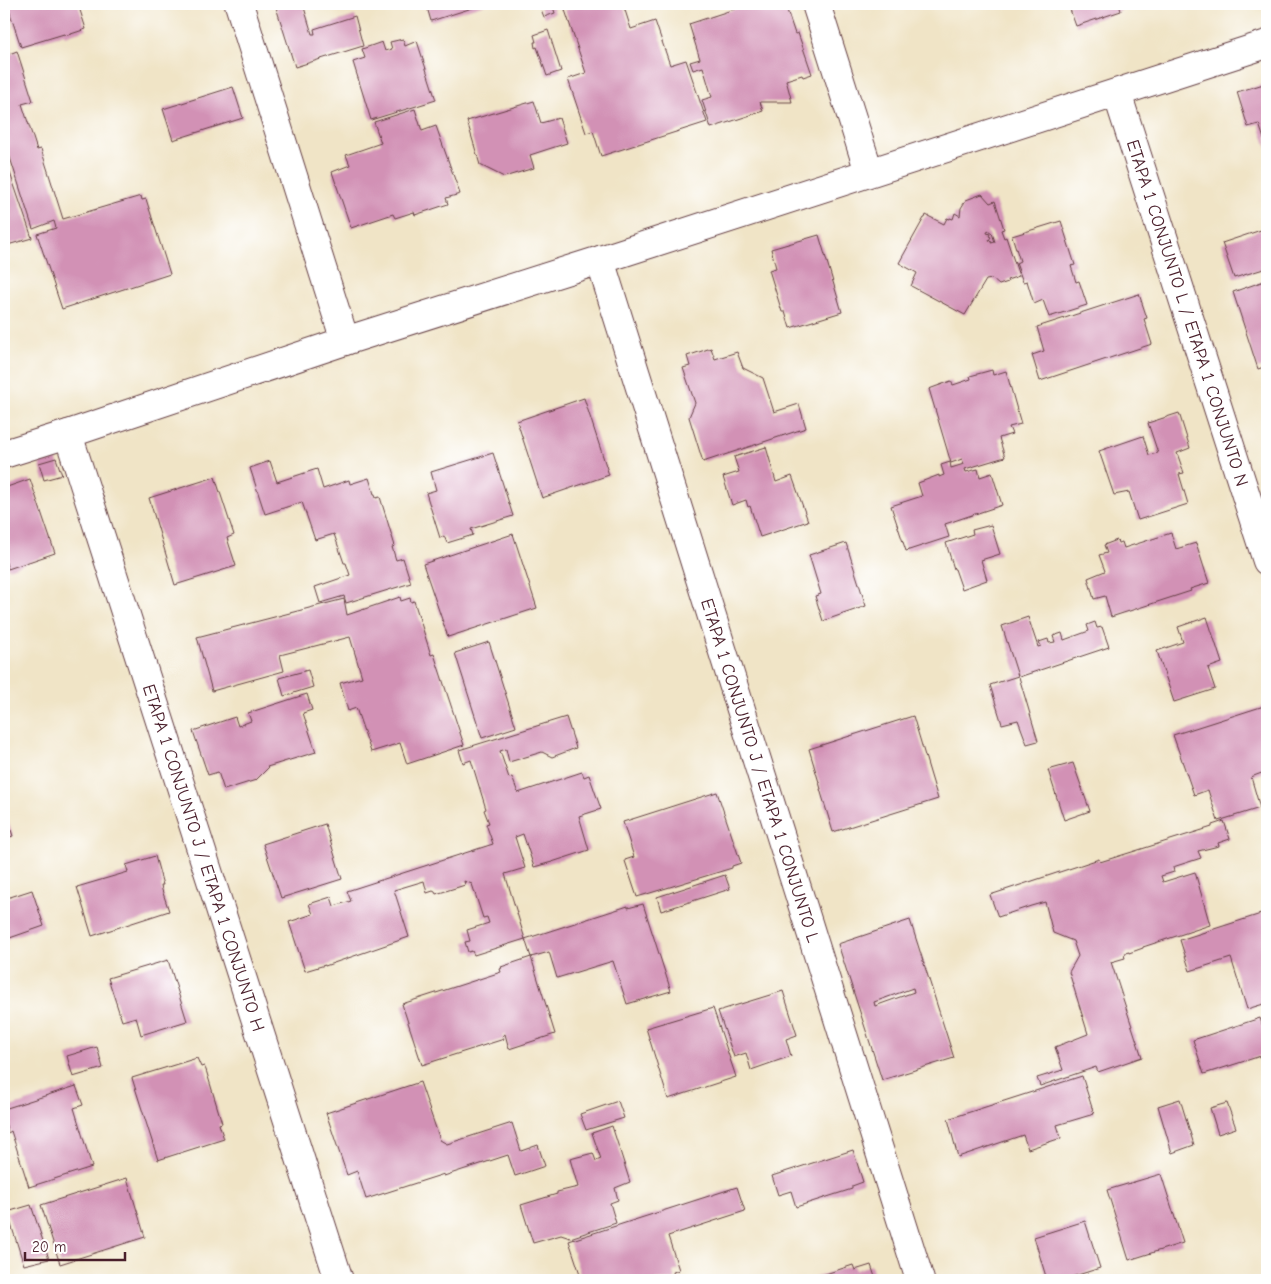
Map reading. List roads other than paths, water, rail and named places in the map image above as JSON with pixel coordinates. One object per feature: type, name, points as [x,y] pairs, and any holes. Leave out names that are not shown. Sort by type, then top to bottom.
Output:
[{"type":"street","points":[[239,4],[345,341]]},
{"type":"street","points":[[816,4],[869,172]]},
{"type":"street","points":[[4,454],[345,341],[1267,44]]},
{"type":"street","name":"ETAPA 1 CONJUNTO L / ETAPA 1 CONJUNTO N","points":[[1117,93],[1267,562]]},
{"type":"street","name":"ETAPA 1 CONJUNTO J / ETAPA 1 CONJUNTO L","points":[[600,260],[920,1280]]},
{"type":"street","name":"ETAPA 1 CONJUNTO J / ETAPA 1 CONJUNTO H","points":[[68,434],[339,1280]]}]
